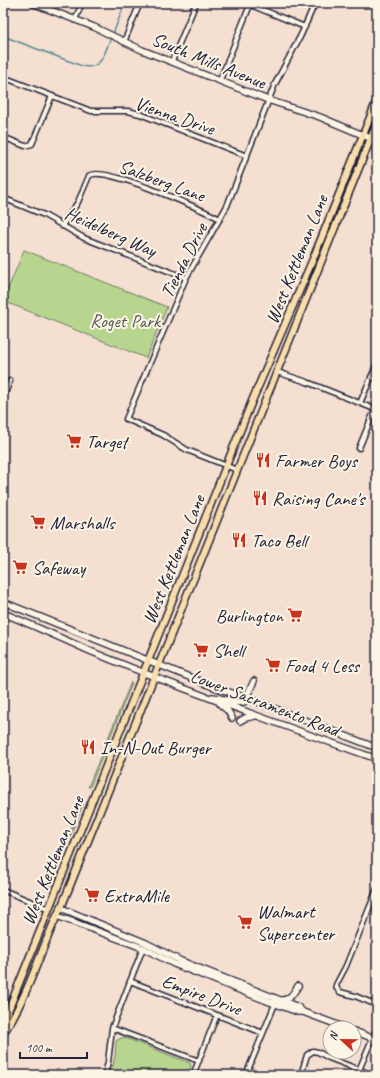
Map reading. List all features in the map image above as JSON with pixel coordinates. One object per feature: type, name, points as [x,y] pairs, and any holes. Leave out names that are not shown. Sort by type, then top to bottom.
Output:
[{"type":"main road","name":"South Mills Avenue","points":[[32,3],[268,100],[320,117],[377,141]]},
{"type":"main road","name":"West Kettleman Lane","points":[[3,1033],[6,1016],[148,660],[226,466],[377,100]]},
{"type":"main road","name":"West Kettleman Lane","points":[[3,1033],[13,1018],[59,912],[160,665],[236,470],[377,123]]},
{"type":"main road","name":"Lower Sacramento Road","points":[[3,602],[214,687],[247,698],[377,748]]},
{"type":"main road","name":"Lower Sacramento Road","points":[[3,613],[90,651],[155,677],[377,760]]},
{"type":"main road","points":[[209,698],[218,697],[240,703],[244,702],[254,681]]},
{"type":"main road","points":[[209,698],[223,705],[228,710],[232,718]]},
{"type":"main road","points":[[240,721],[249,717],[264,718]]},
{"type":"main road","points":[[292,737],[295,730]]},
{"type":"main road","points":[[49,909],[144,946],[174,964],[277,1001],[298,1007]]},
{"type":"main road","points":[[59,912],[144,946]]},
{"type":"main road","points":[[277,1001],[288,999],[298,986],[292,1002],[304,1012],[325,1020]]},
{"type":"main road","points":[[277,1001],[298,1012],[304,1012]]},
{"type":"main road","points":[[362,1034],[375,1039]]},
{"type":"street","points":[[75,20],[82,3]]},
{"type":"street","points":[[124,42],[140,3]]},
{"type":"street","points":[[172,61],[196,3]]},
{"type":"street","name":"Tienda Drive","points":[[236,470],[187,450],[163,435],[126,419],[186,278],[220,219],[230,198],[280,72],[305,26],[315,3]]},
{"type":"street","points":[[220,80],[248,4],[305,26]]},
{"type":"street","name":"Vienna Drive","points":[[3,77],[91,111],[136,112],[247,156]]},
{"type":"street","points":[[3,137],[25,146],[34,142],[52,96]]},
{"type":"street","name":"Salzberg Lane","points":[[62,226],[78,202],[88,178],[92,173],[128,180],[199,208],[220,219]]},
{"type":"street","name":"Heidelberg Way","points":[[3,198],[44,215],[84,238],[186,278]]},
{"type":"street","points":[[360,403],[377,364]]},
{"type":"street","points":[[277,372],[376,409],[359,448]]},
{"type":"street","points":[[371,377],[377,378]]},
{"type":"street","points":[[3,399],[10,381]]},
{"type":"street","points":[[377,889],[346,966],[336,985],[340,992],[377,1005]]},
{"type":"street","points":[[3,890],[49,909]]},
{"type":"street","points":[[105,1075],[112,1028],[144,946]]},
{"type":"street","name":"Empire Drive","points":[[130,981],[263,1033]]},
{"type":"street","points":[[246,1075],[277,1001]]},
{"type":"street","points":[[193,1075],[217,1016]]},
{"type":"street","points":[[358,1075],[375,1039],[377,1027]]},
{"type":"street","points":[[112,1028],[199,1061]]},
{"type":"street","points":[[302,1075],[307,1055],[312,1051],[318,1052],[329,1058],[373,1075]]},
{"type":"green space","name":"Roget Park","points":[[24,250],[167,307],[146,358],[3,301]]},
{"type":"green space","points":[[131,682],[132,683],[90,787],[88,787]]},
{"type":"green space","points":[[82,803],[83,804],[50,887],[48,887]]},
{"type":"green space","points":[[123,1037],[190,1063],[191,1066],[188,1075],[111,1075],[116,1041]]},
{"type":"waterway","points":[[113,34],[125,3]]},
{"type":"waterway","points":[[3,36],[82,66],[89,67],[94,66],[102,59],[111,37]]},
{"type":"place","name":"Target","points":[[74,441]]},
{"type":"place","name":"Farmer Boys","points":[[263,460]]},
{"type":"place","name":"Raising Cane's","points":[[260,498]]},
{"type":"place","name":"Marshalls","points":[[38,522]]},
{"type":"place","name":"Taco Bell","points":[[239,540]]},
{"type":"place","name":"Safeway","points":[[20,567]]},
{"type":"place","name":"Burlington","points":[[295,615]]},
{"type":"place","name":"Shell","points":[[201,650]]},
{"type":"place","name":"Food 4 Less","points":[[273,665]]},
{"type":"place","name":"In-N-Out Burger","points":[[88,747]]},
{"type":"place","name":"ExtraMile","points":[[92,895]]},
{"type":"place","name":"Walmart Supercenter","points":[[245,922]]}]
